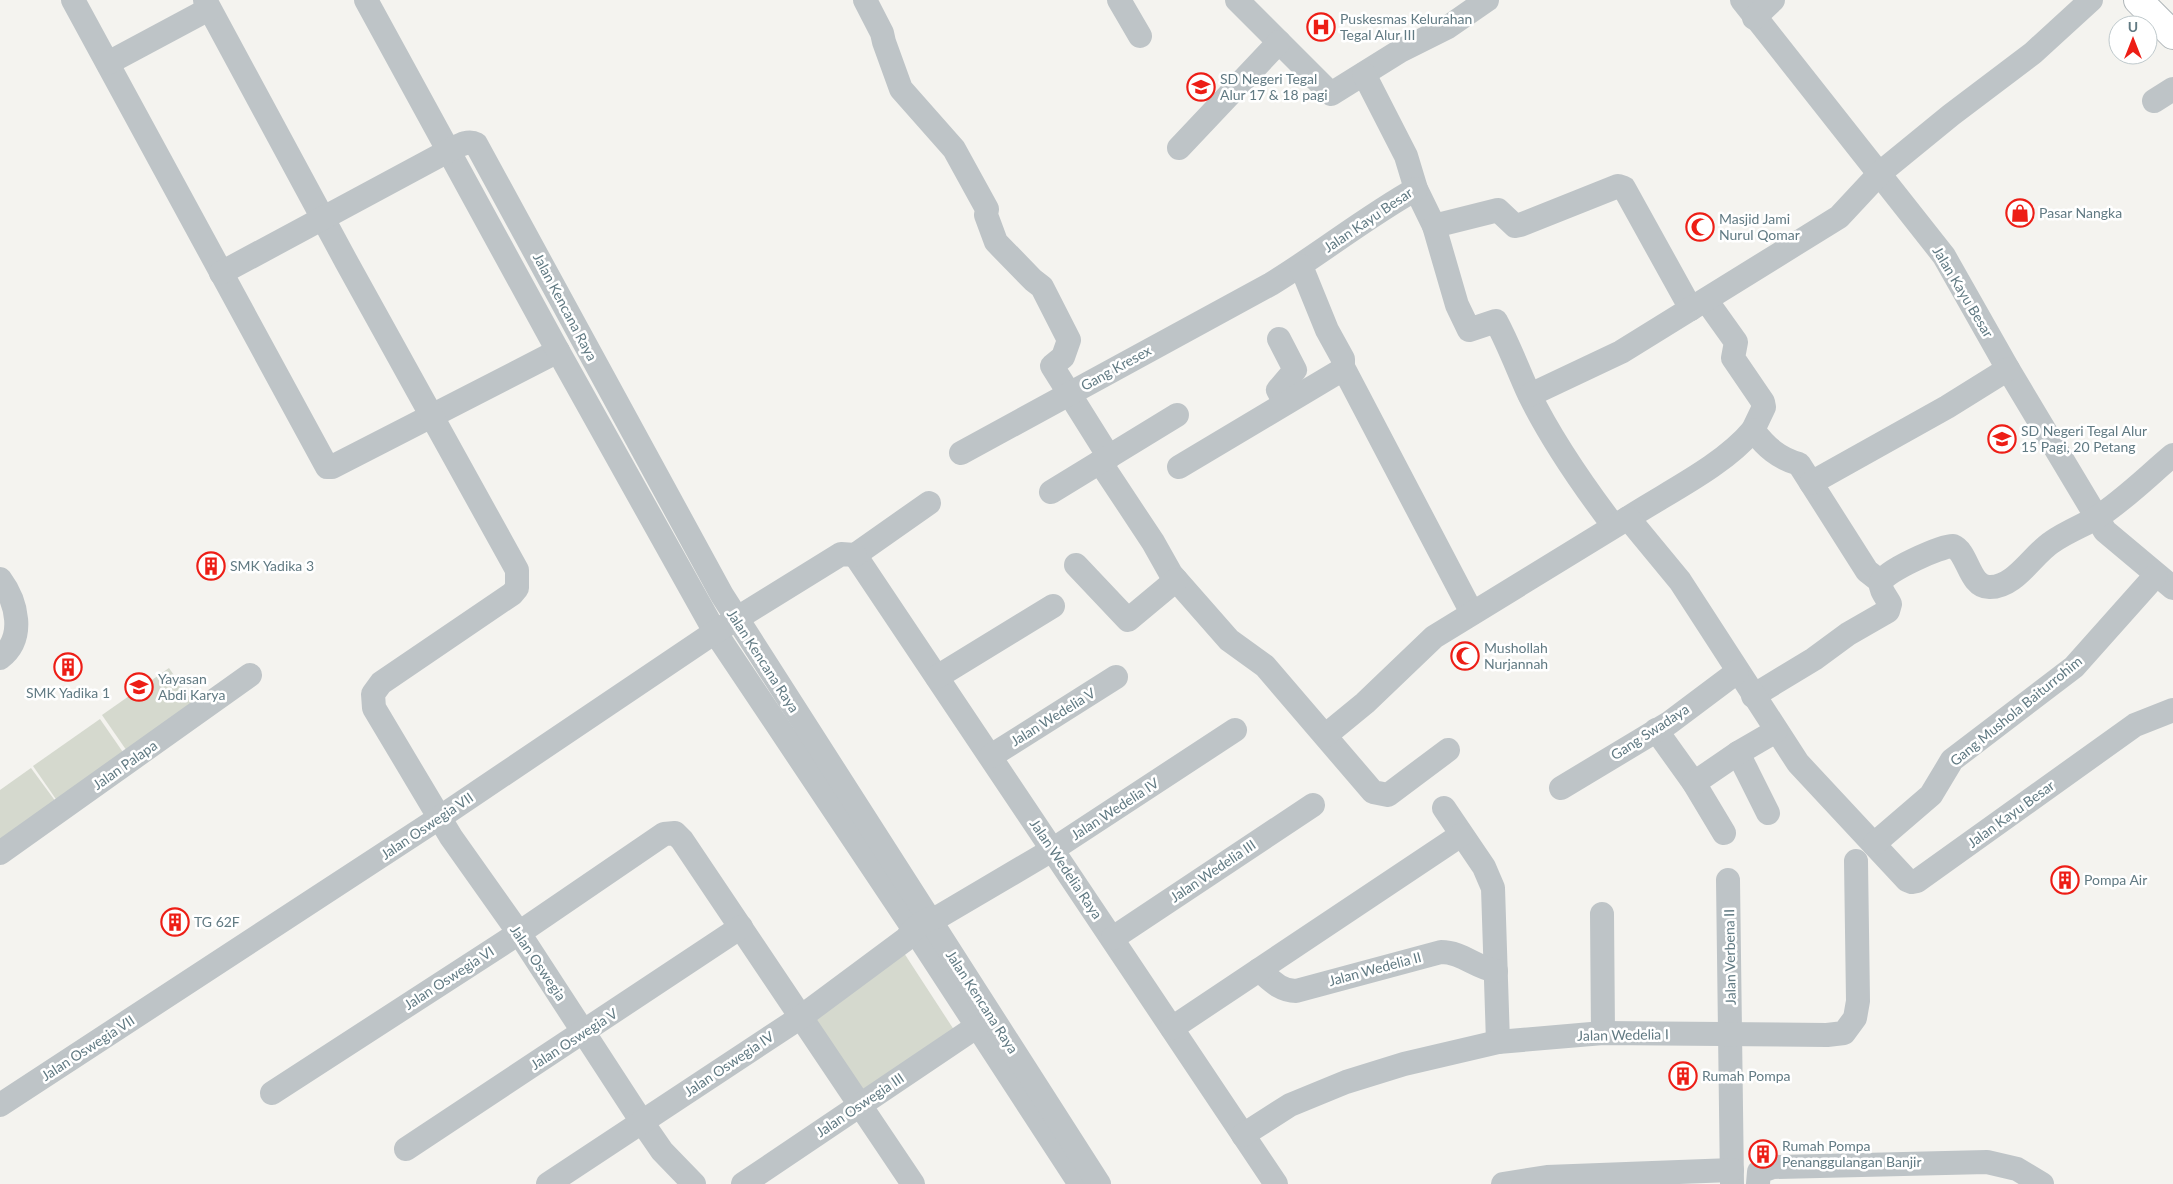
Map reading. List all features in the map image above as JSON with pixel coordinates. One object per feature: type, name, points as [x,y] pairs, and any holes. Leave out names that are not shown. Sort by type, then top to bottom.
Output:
[{"type":"main road","points":[[2138,0],[2173,35]]},
{"type":"street","points":[[73,0],[327,467],[332,468],[558,351]]},
{"type":"street","name":"Jalan Kencana Raya","points":[[366,0],[558,351],[715,632],[923,928],[1099,1184]]},
{"type":"street","points":[[865,0],[882,33],[901,89],[954,149],[987,209],[986,214],[996,242],[1032,280],[1042,287],[1068,340],[1063,357],[1052,366],[1070,393],[1105,459],[1164,563],[1176,580],[1229,640],[1266,666],[1373,792],[1388,796],[1448,750]]},
{"type":"street","points":[[1119,0],[1140,36]]},
{"type":"street","points":[[1237,0],[1331,94],[1400,51],[1448,26],[1487,0]]},
{"type":"street","points":[[1748,9],[1773,0]]},
{"type":"street","points":[[1530,395],[1621,352],[1839,217],[1880,173],[1951,115],[2033,53],[2091,0]]},
{"type":"street","points":[[108,63],[207,4],[432,417]]},
{"type":"street","name":"Jalan Kayu Besar","points":[[1748,9],[1944,256],[2008,369],[2105,531],[2164,582]]},
{"type":"street","points":[[1179,148],[1279,42]]},
{"type":"street","name":"Jalan Kayu Besar","points":[[1271,284],[1391,203],[1416,189],[1406,156],[1364,74]]},
{"type":"street","name":"Jalan Kencana Raya","points":[[448,151],[471,142],[480,149],[736,619],[923,928],[976,1027],[1080,1184]]},
{"type":"street","points":[[221,273],[448,151]]},
{"type":"street","points":[[1326,735],[1365,703],[1434,637],[1709,468],[1746,438],[1753,430],[1764,407],[1763,402],[1733,358],[1736,342],[1698,304],[1624,188],[1618,186],[1515,226],[1498,210],[1434,226],[1416,189]]},
{"type":"street","name":"Jalan Kayu Besar","points":[[1434,226],[1457,305],[1469,330],[1496,321],[1512,350],[1530,395],[1575,475],[1680,581],[1798,764],[1907,880],[1917,881],[2135,725],[2173,710]]},
{"type":"street","points":[[1300,266],[1327,330],[1343,359],[1343,367],[1472,613]]},
{"type":"street","name":"Gang Kresex","points":[[961,453],[1271,284]]},
{"type":"street","points":[[1279,339],[1295,370],[1278,390],[1285,403]]},
{"type":"street","points":[[1179,468],[1340,371],[1343,367]]},
{"type":"street","points":[[1811,483],[1947,407],[2008,369]]},
{"type":"street","points":[[1051,492],[1177,415]]},
{"type":"street","name":"Jalan Oswegia","points":[[432,417],[517,570],[517,588],[512,594],[381,683],[373,694],[374,708],[439,818],[519,933],[642,1122],[662,1151],[694,1184]]},
{"type":"street","points":[[1753,430],[1768,448],[1784,459],[1799,464],[1867,571],[1881,582]]},
{"type":"street","points":[[1753,696],[1814,659],[1848,634],[1888,611],[1890,604],[1880,586],[1884,577],[1894,570],[1944,548],[1953,546],[1961,551],[1970,571],[1980,583],[1988,588],[2014,579],[2030,560],[2052,542],[2098,517],[2173,455]]},
{"type":"street","points":[[856,555],[929,502]]},
{"type":"street","name":"Jalan Oswegia VII","points":[[0,1105],[439,818],[715,632],[841,554],[856,555]]},
{"type":"street","name":"Jalan Wedelia Raya","points":[[856,555],[1276,1184]]},
{"type":"street","points":[[1076,565],[1128,620],[1176,580]]},
{"type":"street","points":[[0,579],[6,587],[17,622],[16,638],[9,651],[0,658]]},
{"type":"street","name":"Gang Mushola Baiturrohim","points":[[1868,838],[1931,794],[1952,760],[2074,667],[2164,582]]},
{"type":"street","points":[[937,677],[1053,606]]},
{"type":"street","name":"Gang Swadaya","points":[[1561,788],[1656,730],[1737,672]]},
{"type":"street","name":"Jalan Palapa","points":[[0,853],[250,675]]},
{"type":"street","name":"Jalan Wedelia V","points":[[991,756],[1116,677]]},
{"type":"street","name":"Jalan Wedelia IV","points":[[923,928],[1052,850],[1235,730]]},
{"type":"street","points":[[1656,730],[1694,783],[1724,833]]},
{"type":"street","points":[[1694,783],[1738,753],[1776,731]]},
{"type":"street","points":[[1738,753],[1768,813]]},
{"type":"street","name":"Jalan Wedelia III","points":[[1113,938],[1313,805]]},
{"type":"street","points":[[1444,808],[1484,866],[1493,888],[1498,1042]]},
{"type":"street","name":"Jalan Oswegia VI","points":[[272,1093],[519,933],[664,834],[675,833],[682,840],[741,927]]},
{"type":"street","points":[[1172,1028],[1462,834]]},
{"type":"street","name":"Jalan Wedelia I","points":[[1243,1135],[1290,1106],[1346,1082],[1404,1064],[1498,1042],[1603,1033],[1827,1035],[1844,1033],[1855,1018],[1858,1001],[1856,861]]},
{"type":"street","name":"Jalan Verbena II","points":[[1728,880],[1732,1034],[1732,1177]]},
{"type":"street","points":[[1602,914],[1603,1033]]},
{"type":"street","points":[[741,927],[912,1184]]},
{"type":"street","name":"Jalan Oswegia V","points":[[406,1149],[741,927]]},
{"type":"street","name":"Jalan Oswegia IV","points":[[548,1184],[801,1017],[923,928]]},
{"type":"street","name":"Jalan Wedelia II","points":[[1259,970],[1281,988],[1288,991],[1296,991],[1441,952],[1456,954],[1480,967],[1496,971]]},
{"type":"street","name":"Jalan Oswegia III","points":[[744,1184],[976,1027]]},
{"type":"street","points":[[1758,1184],[1759,1172],[1773,1167],[1987,1162],[2017,1169],[2042,1184]]},
{"type":"street","points":[[1503,1184],[1548,1177],[1732,1177]]},
{"type":"shaded area","points":[[169,668],[196,707],[129,754],[102,715]]},
{"type":"shaded area","points":[[100,719],[127,758],[60,805],[33,766]]},
{"type":"shaded area","points":[[31,768],[59,806],[0,848],[0,790]]},
{"type":"shaded area","points":[[904,953],[958,1036],[859,1097],[808,1017]]},
{"type":"place","name":"Puskesmas Kelurahan Tegal Alur III","points":[[1321,27]]},
{"type":"place","name":"SD Negeri Tegal Alur 17 & 18 pagi","points":[[1201,87]]},
{"type":"place","name":"Pasar Nangka","points":[[2020,213]]},
{"type":"place","name":"Masjid Jami Nurul Qomar","points":[[1700,227]]},
{"type":"place","name":"SD Negeri Tegal Alur 15 Pagi, 20 Petang","points":[[2002,439]]},
{"type":"place","name":"SMK Yadika 3","points":[[211,566]]},
{"type":"place","name":"Mushollah Nurjannah","points":[[1465,656]]},
{"type":"place","name":"SMK Yadika 1","points":[[68,667]]},
{"type":"place","name":"Yayasan Abdi Karya","points":[[139,687]]},
{"type":"place","name":"Pompa Air","points":[[2065,880]]},
{"type":"place","name":"TG 62F","points":[[175,922]]},
{"type":"place","name":"Rumah Pompa","points":[[1683,1076]]},
{"type":"place","name":"Rumah Pompa Penanggulangan Banjir","points":[[1763,1154]]}]
